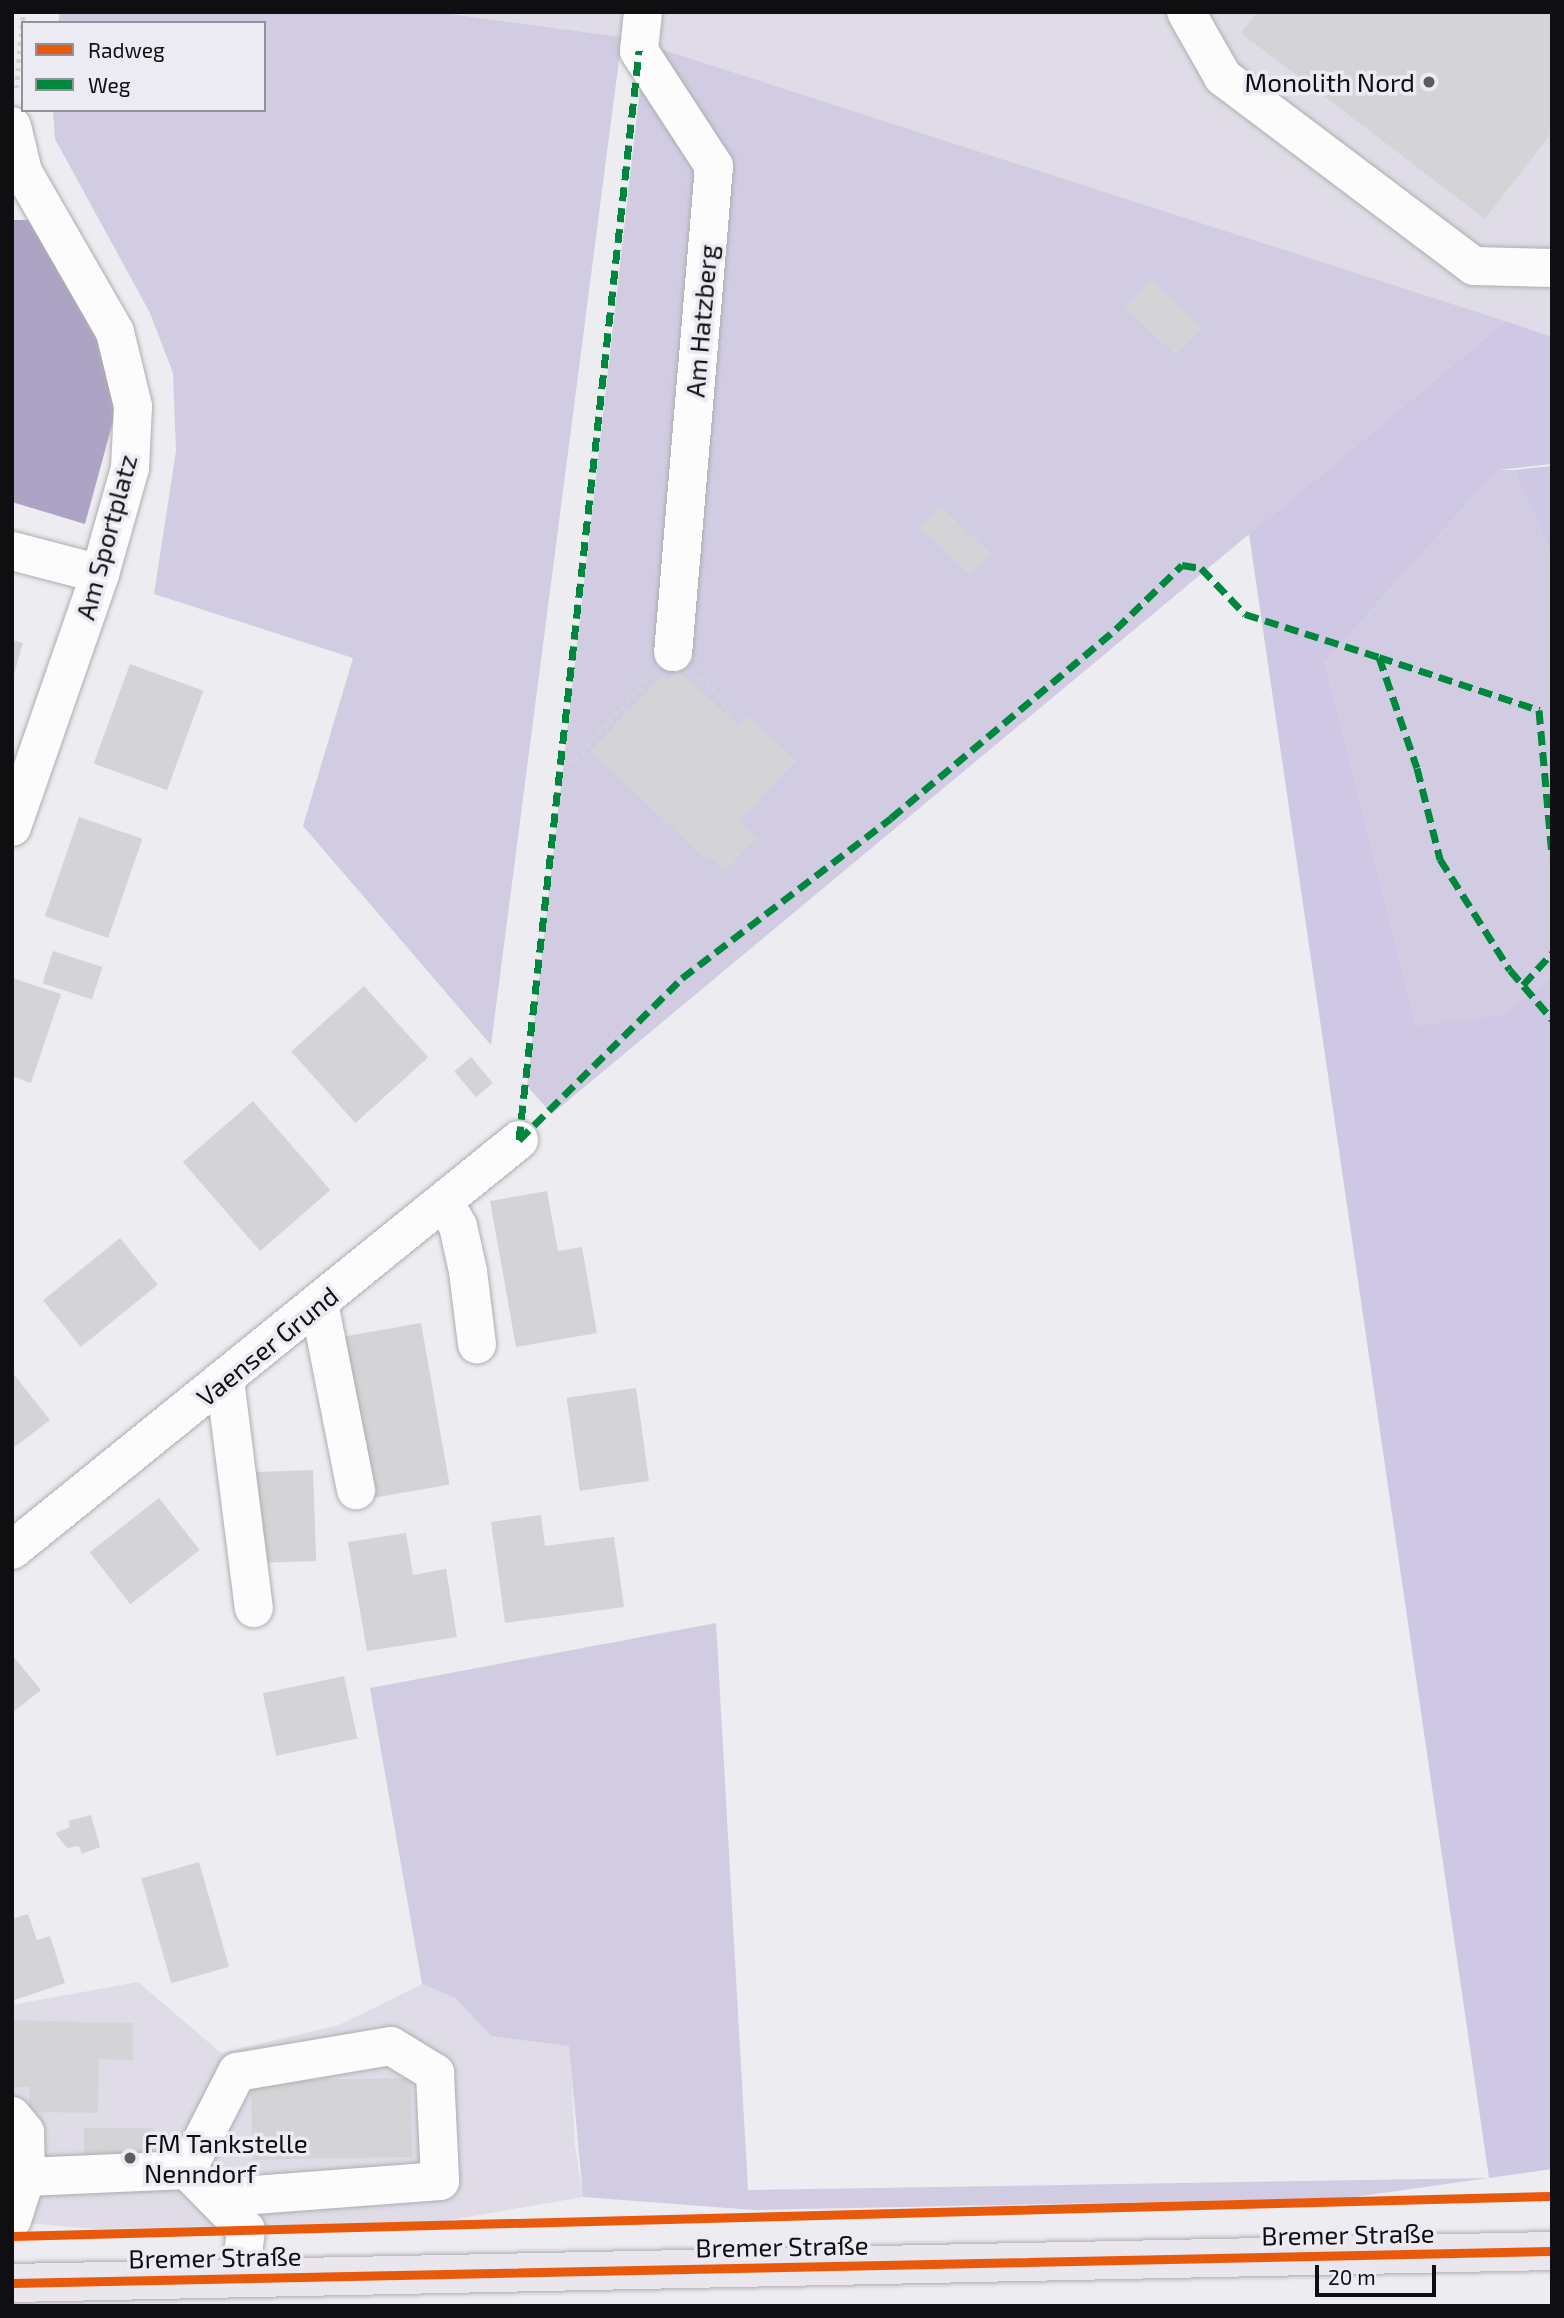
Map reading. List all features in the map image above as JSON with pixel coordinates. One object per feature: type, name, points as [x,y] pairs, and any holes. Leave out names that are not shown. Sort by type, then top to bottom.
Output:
[{"type":"main road","name":"Bremer Straße","points":[[12,2283],[1552,2251]]},
{"type":"street","name":"Am Hatzberg","points":[[643,12],[639,51],[714,166],[673,652]]},
{"type":"street","points":[[1186,12],[1223,77],[1474,266],[1552,268]]},
{"type":"street","name":"Am Sportplatz","points":[[12,126],[23,172],[115,332],[133,406],[130,468],[100,575],[12,827]]},
{"type":"street","points":[[12,551],[100,575]]},
{"type":"street","name":"Vaenser Grund","points":[[12,1550],[519,1140]]},
{"type":"street","points":[[444,1201],[458,1226],[468,1271],[477,1344]]},
{"type":"street","points":[[319,1303],[356,1490]]},
{"type":"street","points":[[225,1380],[254,1608]]},
{"type":"street","points":[[187,2170],[237,2072],[391,2046],[436,2073],[440,2181],[215,2198]]},
{"type":"street","points":[[12,2116],[25,2132],[26,2177],[12,2220]]},
{"type":"street","points":[[26,2177],[187,2170],[246,2230],[240,2278]]},
{"type":"path","points":[[12,126],[21,33]]},
{"type":"path","points":[[561,764],[576,759],[673,652],[719,696],[732,721]]},
{"type":"shaded area","points":[[60,12],[436,12],[622,37],[491,1045],[303,826],[353,658],[154,594],[176,451],[173,373],[150,313],[55,139],[53,112],[266,112],[266,21],[58,21]]},
{"type":"shaded area","points":[[436,12],[1552,12],[1552,337],[622,37]]},
{"type":"shaded area","points":[[645,44],[1505,321],[552,1114],[527,1086]]},
{"type":"shaded area","points":[[12,220],[32,220],[103,337],[121,392],[85,524],[12,502]]},
{"type":"shaded area","points":[[1505,321],[1552,337],[1552,464],[1498,470],[1325,662],[1416,1026],[1501,1015],[1552,976],[1552,2169],[1489,2178],[1249,534]]},
{"type":"shaded area","points":[[1552,466],[1552,555],[1513,470]]},
{"type":"shaded area","points":[[1498,470],[1513,470],[1552,555],[1552,976],[1501,1015],[1416,1027],[1325,662]]},
{"type":"shaded area","points":[[716,1623],[748,2190],[1489,2178],[1347,2198],[754,2210],[583,2197],[569,2046],[491,2036],[455,1998],[422,1984],[370,1688]]},
{"type":"shaded area","points":[[138,1982],[221,2053],[339,2025],[422,1984],[455,1998],[491,2036],[570,2045],[575,2145],[583,2197],[445,2221],[97,2229],[12,2222],[12,2005]]},
{"type":"building","name":"Monolith Nord","points":[[1257,12],[1552,12],[1552,132],[1485,219],[1241,33]]},
{"type":"building","points":[[1151,280],[1202,328],[1176,356],[1125,308]]},
{"type":"building","points":[[941,506],[991,554],[970,576],[920,528]]},
{"type":"building","points":[[12,640],[23,643],[13,678],[12,678]]},
{"type":"building","points":[[130,664],[203,691],[167,790],[94,764]]},
{"type":"building","points":[[678,670],[738,726],[748,716],[796,761],[739,821],[757,838],[725,871],[709,856],[706,860],[591,751],[662,675],[668,681]]},
{"type":"building","points":[[79,817],[142,839],[108,938],[45,916]]},
{"type":"building","points":[[53,951],[102,967],[92,999],[42,983]]},
{"type":"building","points":[[12,978],[61,994],[31,1083],[12,1076]]},
{"type":"building","points":[[364,986],[428,1057],[355,1123],[291,1052]]},
{"type":"building","points":[[471,1057],[493,1083],[476,1097],[454,1071]]},
{"type":"building","points":[[253,1101],[330,1190],[260,1251],[183,1162]]},
{"type":"building","points":[[547,1191],[558,1251],[582,1247],[597,1333],[516,1347],[490,1201]]},
{"type":"building","points":[[120,1238],[158,1285],[81,1347],[43,1300]]},
{"type":"building","points":[[421,1323],[449,1485],[373,1498],[344,1337]]},
{"type":"building","points":[[12,1372],[50,1420],[12,1449]]},
{"type":"building","points":[[636,1388],[649,1481],[580,1491],[567,1398]]},
{"type":"building","points":[[313,1470],[316,1561],[259,1563],[256,1472]]},
{"type":"building","points":[[159,1498],[200,1550],[130,1604],[90,1552]]},
{"type":"building","points":[[541,1515],[545,1546],[614,1537],[624,1607],[505,1623],[491,1522]]},
{"type":"building","points":[[406,1533],[413,1575],[446,1569],[457,1637],[367,1651],[348,1542]]},
{"type":"building","points":[[12,1655],[41,1690],[12,1713]]},
{"type":"building","points":[[344,1676],[357,1739],[276,1756],[263,1693]]},
{"type":"building","points":[[91,1815],[100,1847],[82,1854],[79,1846],[67,1848],[55,1833],[70,1827],[68,1821]]},
{"type":"building","points":[[199,1862],[229,1967],[171,1983],[141,1879]]},
{"type":"building","points":[[28,1914],[37,1940],[50,1936],[65,1983],[12,2001],[12,1919]]},
{"type":"building","points":[[12,2020],[133,2023],[133,2060],[99,2059],[98,2113],[29,2112],[29,2087],[12,2087]]},
{"type":"building","points":[[411,2078],[412,2157],[252,2160],[251,2081]]},
{"type":"building","points":[[84,2128],[153,2128],[153,2193],[84,2193]]},
{"type":"marked path","points":[[519,1140],[639,51]]},
{"type":"marked path","points":[[519,1140],[682,978],[891,818],[1116,629],[1182,565],[1201,568],[1245,614],[1379,657],[1417,768],[1440,859],[1510,970],[1552,1019]]},
{"type":"marked path","points":[[1379,657],[1539,710],[1552,856]]},
{"type":"marked path","points":[[1523,985],[1552,953]]},
{"type":"cycle path","points":[[12,2236],[1552,2196]]},
{"type":"cycle path","points":[[12,2283],[1552,2251]]},
{"type":"place","name":"Monolith Nord","points":[[1429,82]]},
{"type":"place","name":"FM Tankstelle Nenndorf","points":[[130,2158]]}]
